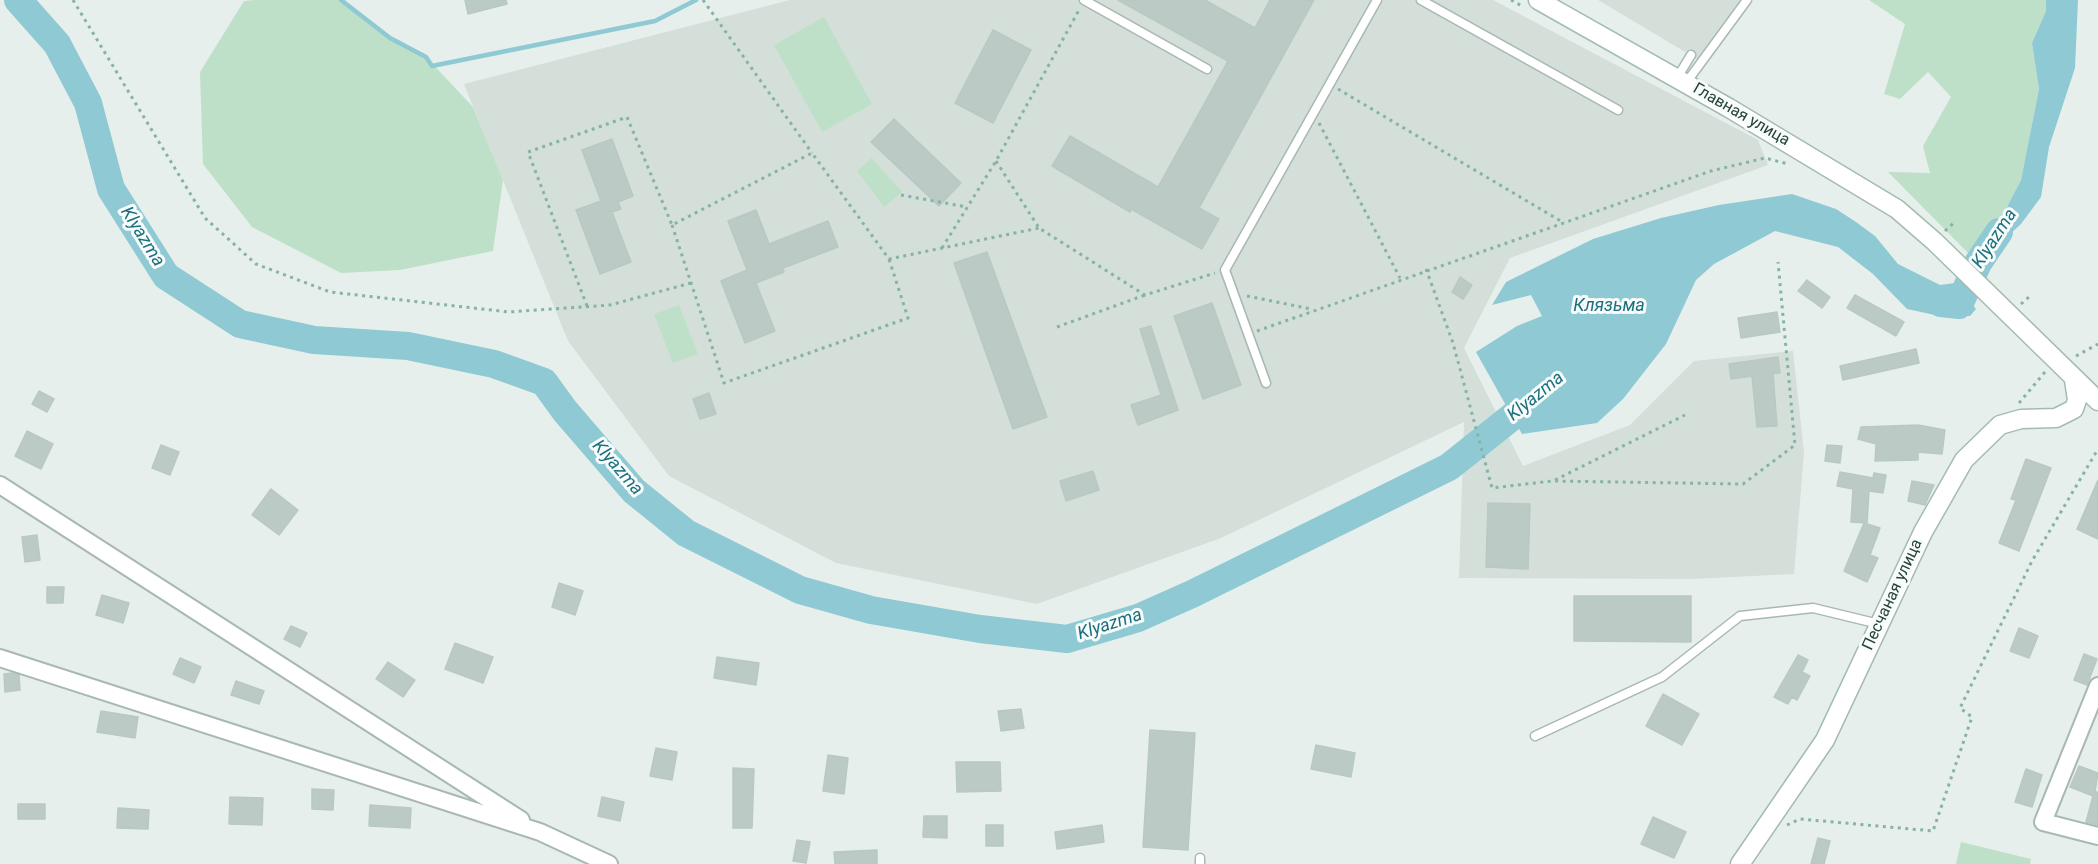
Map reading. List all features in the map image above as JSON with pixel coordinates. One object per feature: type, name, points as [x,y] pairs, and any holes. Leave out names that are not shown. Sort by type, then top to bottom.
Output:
[{"type":"main road","name":"Главная улица","points":[[1538,0],[1877,195],[1938,238],[2015,312]]},
{"type":"main road","points":[[2015,312],[2054,368],[2074,380],[2098,401]]},
{"type":"main road","points":[[2001,425],[2021,419],[2066,415],[2074,409],[2077,400],[2074,380]]},
{"type":"main road","name":"Песчаная улица","points":[[1740,864],[1825,740],[1923,532],[1964,460],[2001,425]]},
{"type":"street","points":[[0,485],[540,832]]},
{"type":"street","points":[[0,658],[540,832],[609,864]]},
{"type":"street","points":[[2098,686],[2043,822],[2098,836]]},
{"type":"lane","points":[[1266,383],[1225,270],[1377,0]]},
{"type":"lane","points":[[1421,0],[1618,110]]},
{"type":"lane","points":[[1681,81],[1747,0]]},
{"type":"lane","points":[[1084,1],[1207,69]]},
{"type":"lane","points":[[1681,81],[1691,55]]},
{"type":"lane","points":[[1535,736],[1662,678],[1740,616],[1814,609],[1879,624]]},
{"type":"path","points":[[73,0],[205,218],[256,264],[330,292],[508,312],[610,305],[691,283]]},
{"type":"path","points":[[587,306],[528,152],[627,117],[672,225],[724,383],[908,318],[889,259],[704,1]]},
{"type":"path","points":[[942,248],[996,161],[1084,1]]},
{"type":"path","points":[[1329,84],[1564,223]]},
{"type":"path","points":[[1314,112],[1400,278]]},
{"type":"path","points":[[672,225],[812,153]]},
{"type":"path","points":[[1248,334],[1400,278],[1711,171],[1765,158],[1799,166]]},
{"type":"path","points":[[996,161],[1039,228],[1145,295]]},
{"type":"path","points":[[901,195],[967,207]]},
{"type":"path","points":[[1938,238],[1956,220]]},
{"type":"path","points":[[889,259],[1039,228]]},
{"type":"path","points":[[1426,269],[1453,343],[1492,488],[1552,481],[1743,484],[1795,445],[1778,262]]},
{"type":"path","points":[[1057,327],[1145,295],[1225,270]]},
{"type":"path","points":[[1234,293],[1313,310]]},
{"type":"path","points":[[2015,312],[2030,296]]},
{"type":"path","points":[[2001,425],[2054,368],[2098,344]]},
{"type":"path","points":[[1552,481],[1684,415]]},
{"type":"path","points":[[1784,826],[1800,819],[1933,831],[1972,717],[1960,708],[2032,561],[2098,449]]},
{"type":"shaded area","points":[[790,0],[1493,0],[1758,140],[1768,165],[1510,258],[1464,348],[1523,466],[1630,425],[1694,361],[1793,351],[1804,453],[1794,574],[1692,579],[1459,578],[1464,422],[1221,538],[1037,604],[836,563],[669,476],[568,341],[464,84]]},
{"type":"shaded area","points":[[1598,0],[1741,0],[1697,59]]},
{"type":"green space","points":[[341,0],[390,38],[426,57],[473,107],[503,180],[493,251],[400,270],[341,273],[252,227],[203,164],[200,72],[244,1]]},
{"type":"green space","points":[[1869,0],[2046,0],[2046,11],[2032,43],[2039,89],[2021,180],[1978,263],[1888,172],[1930,173],[1923,146],[1951,97],[1928,72],[1900,99],[1884,94],[1905,24]]},
{"type":"green space","points":[[824,17],[872,104],[822,132],[774,45]]},
{"type":"green space","points":[[872,158],[902,192],[884,207],[857,171]]},
{"type":"green space","points":[[679,305],[698,354],[673,363],[654,314]]},
{"type":"green space","points":[[1961,842],[2031,859],[2030,864],[1956,864]]},
{"type":"water","points":[[2046,0],[2078,0],[2075,68],[2049,147],[2041,197],[2021,224],[1978,263],[2021,180],[2039,89],[2032,43],[2046,11]]},
{"type":"water","name":"Клязьма","points":[[1792,194],[1836,209],[1856,222],[1875,236],[1898,264],[1940,285],[1955,283],[1976,309],[1970,316],[1935,315],[1907,309],[1873,274],[1838,247],[1775,231],[1714,264],[1696,280],[1666,344],[1623,399],[1597,423],[1522,434],[1476,352],[1517,326],[1542,316],[1531,295],[1492,305],[1506,282],[1593,239],[1661,218],[1719,205]]},
{"type":"building","points":[[465,0],[506,0],[507,4],[468,14]]},
{"type":"building","points":[[1118,0],[1205,0],[1255,28],[1270,0],[1314,0],[1199,208],[1219,219],[1202,249],[1131,209],[1130,212],[1052,166],[1070,136],[1158,187],[1228,61]]},
{"type":"building","points":[[993,30],[1031,50],[993,123],[955,103]]},
{"type":"building","points":[[894,119],[961,183],[939,206],[871,142]]},
{"type":"building","points":[[612,139],[633,196],[618,202],[621,209],[612,212],[631,262],[600,274],[576,210],[601,201],[582,150]]},
{"type":"building","points":[[756,210],[769,244],[828,221],[838,247],[783,268],[784,272],[756,283],[775,331],[745,343],[721,281],[747,270],[728,221]]},
{"type":"building","points":[[987,252],[1047,417],[1013,429],[954,263]]},
{"type":"building","points":[[1460,277],[1472,285],[1463,299],[1452,292]]},
{"type":"building","points":[[1807,280],[1830,297],[1822,308],[1798,291]]},
{"type":"building","points":[[1855,295],[1904,322],[1896,336],[1847,308]]},
{"type":"building","points":[[1212,303],[1241,385],[1203,399],[1174,316]]},
{"type":"building","points":[[1777,312],[1780,332],[1741,338],[1738,318]]},
{"type":"building","points":[[1151,326],[1178,410],[1138,425],[1131,405],[1161,395],[1140,329]]},
{"type":"building","points":[[1916,349],[1919,363],[1843,380],[1840,366]]},
{"type":"building","points":[[1778,357],[1780,373],[1773,373],[1777,426],[1757,427],[1752,376],[1731,379],[1729,364]]},
{"type":"building","points":[[39,391],[54,399],[47,412],[32,404]]},
{"type":"building","points":[[709,393],[716,414],[700,419],[693,399]]},
{"type":"building","points":[[1918,425],[1945,430],[1942,454],[1918,452],[1918,460],[1875,461],[1876,444],[1858,439],[1861,427]]},
{"type":"building","points":[[27,431],[53,444],[41,469],[15,456]]},
{"type":"building","points":[[161,445],[179,452],[170,475],[152,468]]},
{"type":"building","points":[[1827,445],[1842,446],[1840,463],[1825,461]]},
{"type":"building","points":[[2026,459],[2051,468],[2019,551],[1999,543],[2016,500],[2011,499]]},
{"type":"building","points":[[1093,471],[1099,490],[1066,501],[1060,481]]},
{"type":"building","points":[[1840,472],[1873,478],[1874,473],[1886,475],[1883,493],[1869,491],[1867,523],[1851,522],[1853,489],[1837,486]]},
{"type":"building","points":[[2098,480],[2098,539],[2077,529]]},
{"type":"building","points":[[1912,481],[1934,485],[1925,505],[1908,501]]},
{"type":"building","points":[[271,489],[298,510],[279,535],[252,515]]},
{"type":"building","points":[[1488,503],[1530,504],[1528,569],[1486,567]]},
{"type":"building","points":[[1864,523],[1880,528],[1870,555],[1878,558],[1867,582],[1844,571]]},
{"type":"building","points":[[37,535],[40,560],[25,562],[22,537]]},
{"type":"building","points":[[559,583],[583,591],[575,615],[552,607]]},
{"type":"building","points":[[47,587],[64,587],[63,603],[47,603]]},
{"type":"building","points":[[102,595],[129,603],[123,623],[96,615]]},
{"type":"building","points":[[1574,596],[1691,596],[1691,642],[1574,641]]},
{"type":"building","points":[[291,626],[307,633],[300,647],[284,639]]},
{"type":"building","points":[[2019,628],[2038,636],[2029,658],[2010,651]]},
{"type":"building","points":[[455,643],[493,657],[483,683],[445,669]]},
{"type":"building","points":[[2084,654],[2097,659],[2087,685],[2074,680]]},
{"type":"building","points":[[1798,655],[1808,660],[1802,672],[1810,676],[1797,700],[1792,697],[1788,704],[1774,697]]},
{"type":"building","points":[[717,657],[759,663],[756,685],[714,678]]},
{"type":"building","points":[[180,658],[201,667],[194,683],[173,674]]},
{"type":"building","points":[[388,662],[415,680],[403,697],[376,679]]},
{"type":"building","points":[[4,674],[19,675],[20,690],[5,692]]},
{"type":"building","points":[[236,681],[264,691],[259,704],[231,695]]},
{"type":"building","points":[[1663,694],[1699,714],[1682,745],[1646,726]]},
{"type":"building","points":[[1021,709],[1024,728],[1001,731],[998,711]]},
{"type":"building","points":[[101,711],[138,717],[135,738],[97,732]]},
{"type":"building","points":[[1150,730],[1195,733],[1188,850],[1143,847]]},
{"type":"building","points":[[1316,745],[1355,753],[1351,777],[1311,769]]},
{"type":"building","points":[[656,748],[677,752],[672,780],[650,776]]},
{"type":"building","points":[[828,755],[848,758],[844,794],[823,791]]},
{"type":"building","points":[[956,762],[1000,762],[1001,791],[957,792]]},
{"type":"building","points":[[2079,766],[2098,773],[2095,792],[2098,792],[2098,825],[2086,822],[2093,796],[2070,787]]},
{"type":"building","points":[[733,768],[754,769],[752,828],[733,828]]},
{"type":"building","points":[[2026,769],[2042,775],[2032,807],[2015,802]]},
{"type":"building","points":[[312,789],[334,790],[333,810],[312,809]]},
{"type":"building","points":[[230,797],[263,798],[262,825],[229,824]]},
{"type":"building","points":[[602,797],[624,802],[620,821],[598,816]]},
{"type":"building","points":[[18,804],[45,804],[45,819],[18,819]]},
{"type":"building","points":[[370,805],[411,808],[410,828],[369,826]]},
{"type":"building","points":[[118,808],[149,810],[148,829],[117,828]]},
{"type":"building","points":[[924,816],[947,816],[947,838],[923,837]]},
{"type":"building","points":[[1653,817],[1686,832],[1674,858],[1641,844]]},
{"type":"building","points":[[986,825],[1003,825],[1003,846],[986,846]]},
{"type":"building","points":[[1102,825],[1104,842],[1057,849],[1055,832]]},
{"type":"building","points":[[1818,838],[1830,841],[1824,864],[1811,864]]},
{"type":"building","points":[[797,840],[810,842],[806,863],[793,861]]},
{"type":"building","points":[[877,850],[877,864],[835,864],[834,852]]},
{"type":"waterway","name":"Klyazma","points":[[18,0],[57,44],[88,103],[111,189],[166,276],[240,324],[314,340],[408,346],[494,364],[544,382],[565,411],[634,491],[686,533],[800,590],[871,610],[980,629],[1067,639],[1138,618],[1192,594],[1449,467],[1543,392]]},
{"type":"waterway","points":[[341,0],[390,38],[426,57],[432,66],[655,21],[696,0]]},
{"type":"waterway","name":"Klyazma","points":[[1934,299],[1941,303],[1959,305],[1978,263],[1999,232]]}]
